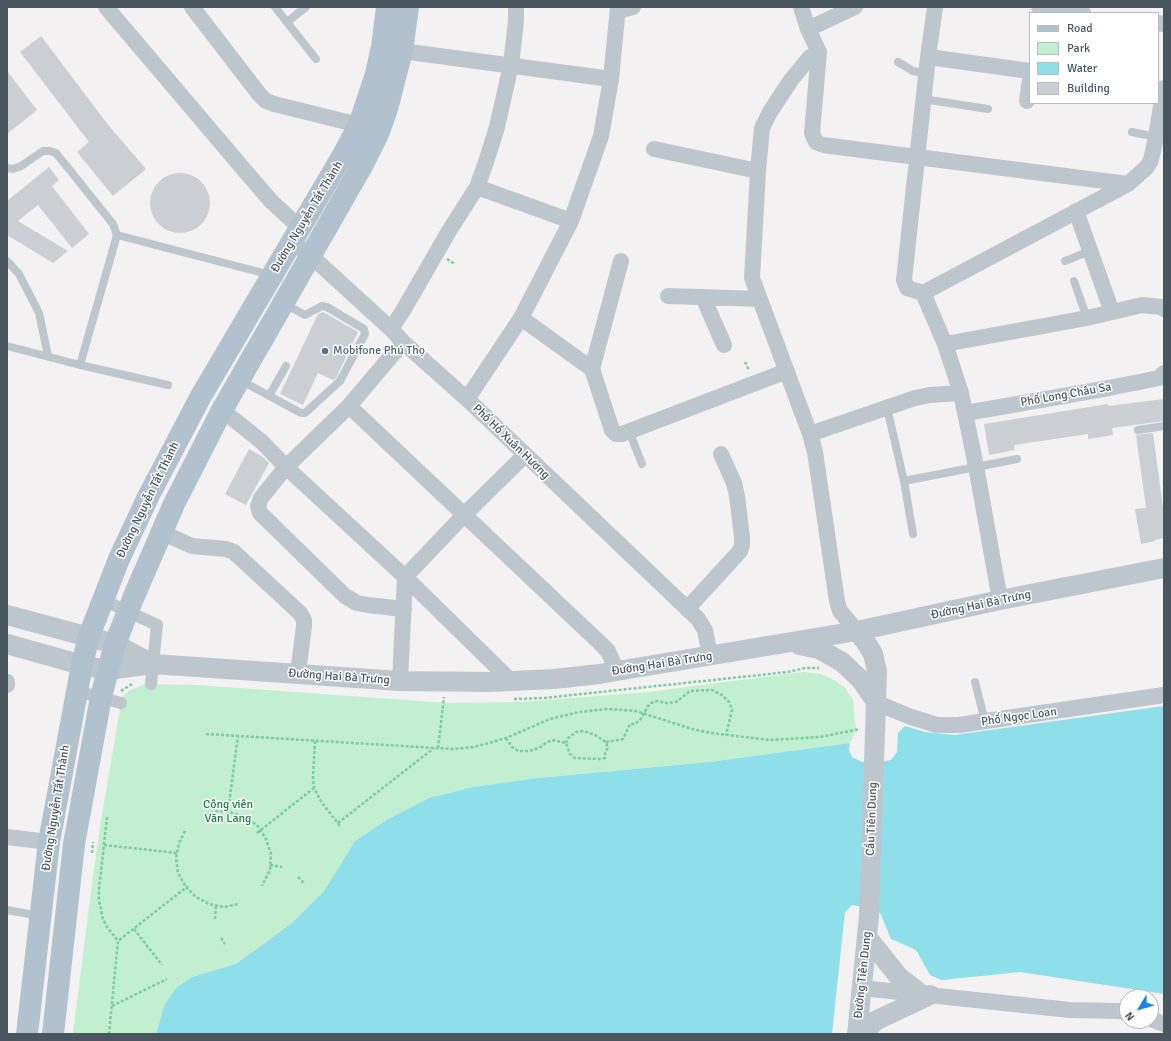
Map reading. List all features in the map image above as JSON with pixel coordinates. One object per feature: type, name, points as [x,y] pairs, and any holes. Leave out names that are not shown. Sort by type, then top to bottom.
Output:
[{"type":"main road","name":"Đường Nguyễn Tất Thành","points":[[27,1034],[49,842],[76,691],[89,636],[119,559],[149,494],[201,396],[343,155],[359,125],[376,74],[382,47],[387,7]]},
{"type":"main road","name":"Đường Nguyễn Tất Thành","points":[[53,1034],[74,844],[111,700],[108,670],[116,644],[161,532],[222,410],[362,166],[378,134],[387,108],[402,51],[408,7]]},
{"type":"street","name":"Phố Hồ Xuân Hương","points":[[106,7],[261,189],[310,255],[466,399],[698,619],[705,630],[710,656]]},
{"type":"street","points":[[192,7],[266,101],[359,125]]},
{"type":"street","points":[[391,329],[477,187],[497,127],[511,65],[516,21],[516,7]]},
{"type":"street","points":[[801,7],[808,29],[819,52],[812,133],[816,142],[823,145],[1128,184]]},
{"type":"street","points":[[808,29],[855,7]]},
{"type":"street","points":[[935,7],[923,99],[904,280],[907,288],[923,293],[1128,184],[1147,167],[1151,160],[1164,88]]},
{"type":"street","points":[[466,399],[521,318],[571,221],[601,136],[623,8]]},
{"type":"street","points":[[1041,9],[1072,12]]},
{"type":"street","points":[[402,51],[610,79]]},
{"type":"street","points":[[819,52],[810,57],[791,80],[770,112],[762,128],[752,278],[810,434],[815,452],[837,601],[840,611],[867,644],[872,654],[877,671],[871,718]]},
{"type":"street","points":[[928,57],[1029,71]]},
{"type":"street","points":[[1028,101],[1029,90]]},
{"type":"street","points":[[654,149],[758,171]]},
{"type":"street","points":[[477,187],[571,221]]},
{"type":"street","points":[[1076,212],[1112,312]]},
{"type":"street","points":[[621,261],[592,369],[612,430],[616,434],[622,434],[787,371]]},
{"type":"street","points":[[923,293],[945,344],[961,393],[976,466],[1000,600]]},
{"type":"street","points":[[668,296],[760,299]]},
{"type":"street","points":[[703,297],[724,345]]},
{"type":"street","points":[[945,344],[1088,318],[1142,305],[1161,307],[1164,309]]},
{"type":"street","points":[[521,318],[592,369]]},
{"type":"street","points":[[404,343],[349,406],[286,467],[260,498],[258,506],[260,513],[345,596],[357,603],[404,609]]},
{"type":"street","name":"Phố Long Châu Sa","points":[[966,413],[1159,378],[1164,373]]},
{"type":"street","points":[[810,434],[915,398],[961,393]]},
{"type":"street","points":[[349,406],[600,643],[608,651],[617,671]]},
{"type":"street","points":[[222,410],[262,442],[286,467],[405,577],[511,681]]},
{"type":"street","points":[[687,609],[740,551],[742,545],[737,496],[734,483],[721,454]]},
{"type":"street","points":[[400,681],[405,577],[464,515],[525,455]]},
{"type":"street","points":[[161,532],[192,546],[226,549],[234,552],[300,613],[304,620],[304,626],[298,674]]},
{"type":"street","name":"Đường Hai Bà Trưng","points":[[7,644],[108,670],[153,664],[400,681],[511,681],[554,679],[617,671],[857,631],[1000,600],[1164,568]]},
{"type":"street","points":[[103,600],[157,625],[151,684]]},
{"type":"street","name":"Đường Hai Bà Trưng","points":[[7,615],[116,644],[153,664]]},
{"type":"street","points":[[775,645],[790,644],[809,646],[825,651],[853,670],[869,690],[871,718]]},
{"type":"street","points":[[76,691],[111,700]]},
{"type":"street","name":"Phố Ngọc Loan","points":[[871,718],[911,718],[937,725],[960,725],[1164,695]]},
{"type":"street","name":"Cầu Tiên Dung","points":[[869,916],[871,718]]},
{"type":"street","points":[[7,837],[49,842]]},
{"type":"street","name":"Đường Tiên Dung","points":[[857,1034],[869,916]]},
{"type":"street","points":[[867,937],[899,977],[926,995]]},
{"type":"street","points":[[862,988],[1070,1010],[1119,1011]]},
{"type":"street","points":[[863,1034],[875,1021],[926,995]]},
{"type":"lane","points":[[275,7],[316,59]]},
{"type":"lane","points":[[287,22],[306,7]]},
{"type":"lane","points":[[898,62],[913,71],[926,74]]},
{"type":"lane","points":[[923,99],[988,109]]},
{"type":"lane","points":[[1132,132],[1156,138]]},
{"type":"lane","points":[[7,168],[13,169],[21,166],[43,151],[56,153],[113,224],[117,235],[80,365]]},
{"type":"lane","points":[[117,235],[272,275]]},
{"type":"lane","points":[[1066,262],[1090,251]]},
{"type":"lane","points":[[7,261],[19,274],[40,313],[48,356]]},
{"type":"lane","points":[[1074,281],[1088,318]]},
{"type":"lane","points":[[239,380],[301,413],[306,413],[340,381],[365,334],[364,329],[327,307],[322,306],[305,315],[283,303]]},
{"type":"lane","points":[[7,346],[80,365],[168,385]]},
{"type":"lane","points":[[269,396],[286,366]]},
{"type":"lane","points":[[887,408],[904,481],[913,534]]},
{"type":"lane","points":[[1138,430],[1164,426]]},
{"type":"lane","points":[[629,431],[642,464]]},
{"type":"lane","points":[[904,481],[1017,459]]},
{"type":"lane","points":[[975,682],[985,721]]},
{"type":"lane","points":[[7,910],[40,916]]},
{"type":"path","points":[[606,742],[624,739],[630,724],[635,724],[640,720],[643,713],[651,703],[676,702],[690,691],[712,690],[729,702],[732,710],[726,735]]},
{"type":"path","points":[[438,748],[444,697]]},
{"type":"path","points":[[206,734],[452,749],[473,747],[506,738],[550,719],[579,712],[607,709],[636,711],[692,729],[770,740],[820,737],[871,718]]},
{"type":"path","points":[[584,731],[595,735],[606,742],[608,748],[605,758],[601,760],[575,758],[570,754],[566,743],[567,739],[576,732],[584,731]]},
{"type":"path","points":[[228,812],[238,736]]},
{"type":"path","points":[[506,738],[512,747],[518,751],[529,752],[552,740],[566,743]]},
{"type":"path","points":[[314,740],[314,788],[318,796],[341,827]]},
{"type":"path","points":[[338,823],[434,748]]},
{"type":"path","points":[[257,833],[314,788]]},
{"type":"path","points":[[206,815],[217,811],[228,812],[243,816],[257,826],[266,838],[271,854],[270,870],[262,886]]},
{"type":"path","points":[[106,817],[99,900],[107,927],[118,941],[109,1034]]},
{"type":"path","points":[[185,831],[179,843],[176,858],[178,873],[187,886],[196,897],[209,904],[224,907],[239,904]]},
{"type":"path","points":[[104,845],[177,853]]},
{"type":"path","points":[[270,865],[282,867]]},
{"type":"path","points":[[298,877],[304,883]]},
{"type":"path","points":[[118,941],[187,886]]},
{"type":"path","points":[[215,919],[216,906]]},
{"type":"path","points":[[134,929],[162,966]]},
{"type":"path","points":[[220,938],[225,944]]},
{"type":"path","points":[[112,1006],[167,979]]},
{"type":"green space","name":"Công viên Văn Lang","points":[[803,672],[821,674],[834,680],[845,688],[853,700],[856,731],[850,743],[709,762],[538,778],[473,787],[429,798],[388,819],[355,841],[324,891],[293,922],[234,964],[192,977],[164,1006],[156,1034],[73,1034],[101,821],[122,697],[129,691],[145,684],[197,685],[447,703],[523,702],[648,692]]},
{"type":"water","points":[[1164,706],[1164,994],[1159,993],[1159,989],[1131,989],[1020,972],[942,980],[930,975],[916,950],[891,939],[878,910],[852,905],[845,912],[832,1034],[156,1034],[164,1006],[175,989],[192,977],[235,964],[293,922],[324,891],[355,841],[388,819],[429,798],[473,787],[538,778],[709,762],[850,743],[849,750],[852,757],[862,762],[880,762],[891,760],[897,752],[898,733],[905,726],[925,732],[954,735]]},
{"type":"building","points":[[41,36],[109,126],[146,169],[113,196],[77,152],[89,142],[20,52]]},
{"type":"building","points":[[7,71],[37,110],[7,134]]},
{"type":"building","points":[[49,167],[59,180],[52,186],[89,234],[72,248],[38,205],[18,221],[68,251],[53,263],[7,235],[7,201]]},
{"type":"building","points":[[180,173],[197,178],[205,186],[210,203],[205,220],[197,228],[180,233],[163,228],[155,220],[150,203],[155,186],[163,178]]},
{"type":"building","name":"Mobifone Phú Thọ","points":[[323,312],[358,332],[336,378],[333,380],[318,373],[303,405],[280,394],[318,314]]},
{"type":"building","points":[[1164,399],[1164,421],[1112,428],[1113,435],[1088,439],[1088,434],[1014,445],[1015,450],[989,455],[984,424],[1108,404],[1108,406]]},
{"type":"building","points":[[1153,433],[1164,515],[1164,538],[1141,544],[1135,509],[1146,508],[1136,435]]},
{"type":"building","points":[[249,449],[263,457],[269,463],[246,505],[225,494]]},
{"type":"place","name":"Mobifone Phú Thọ","points":[[325,351]]}]
